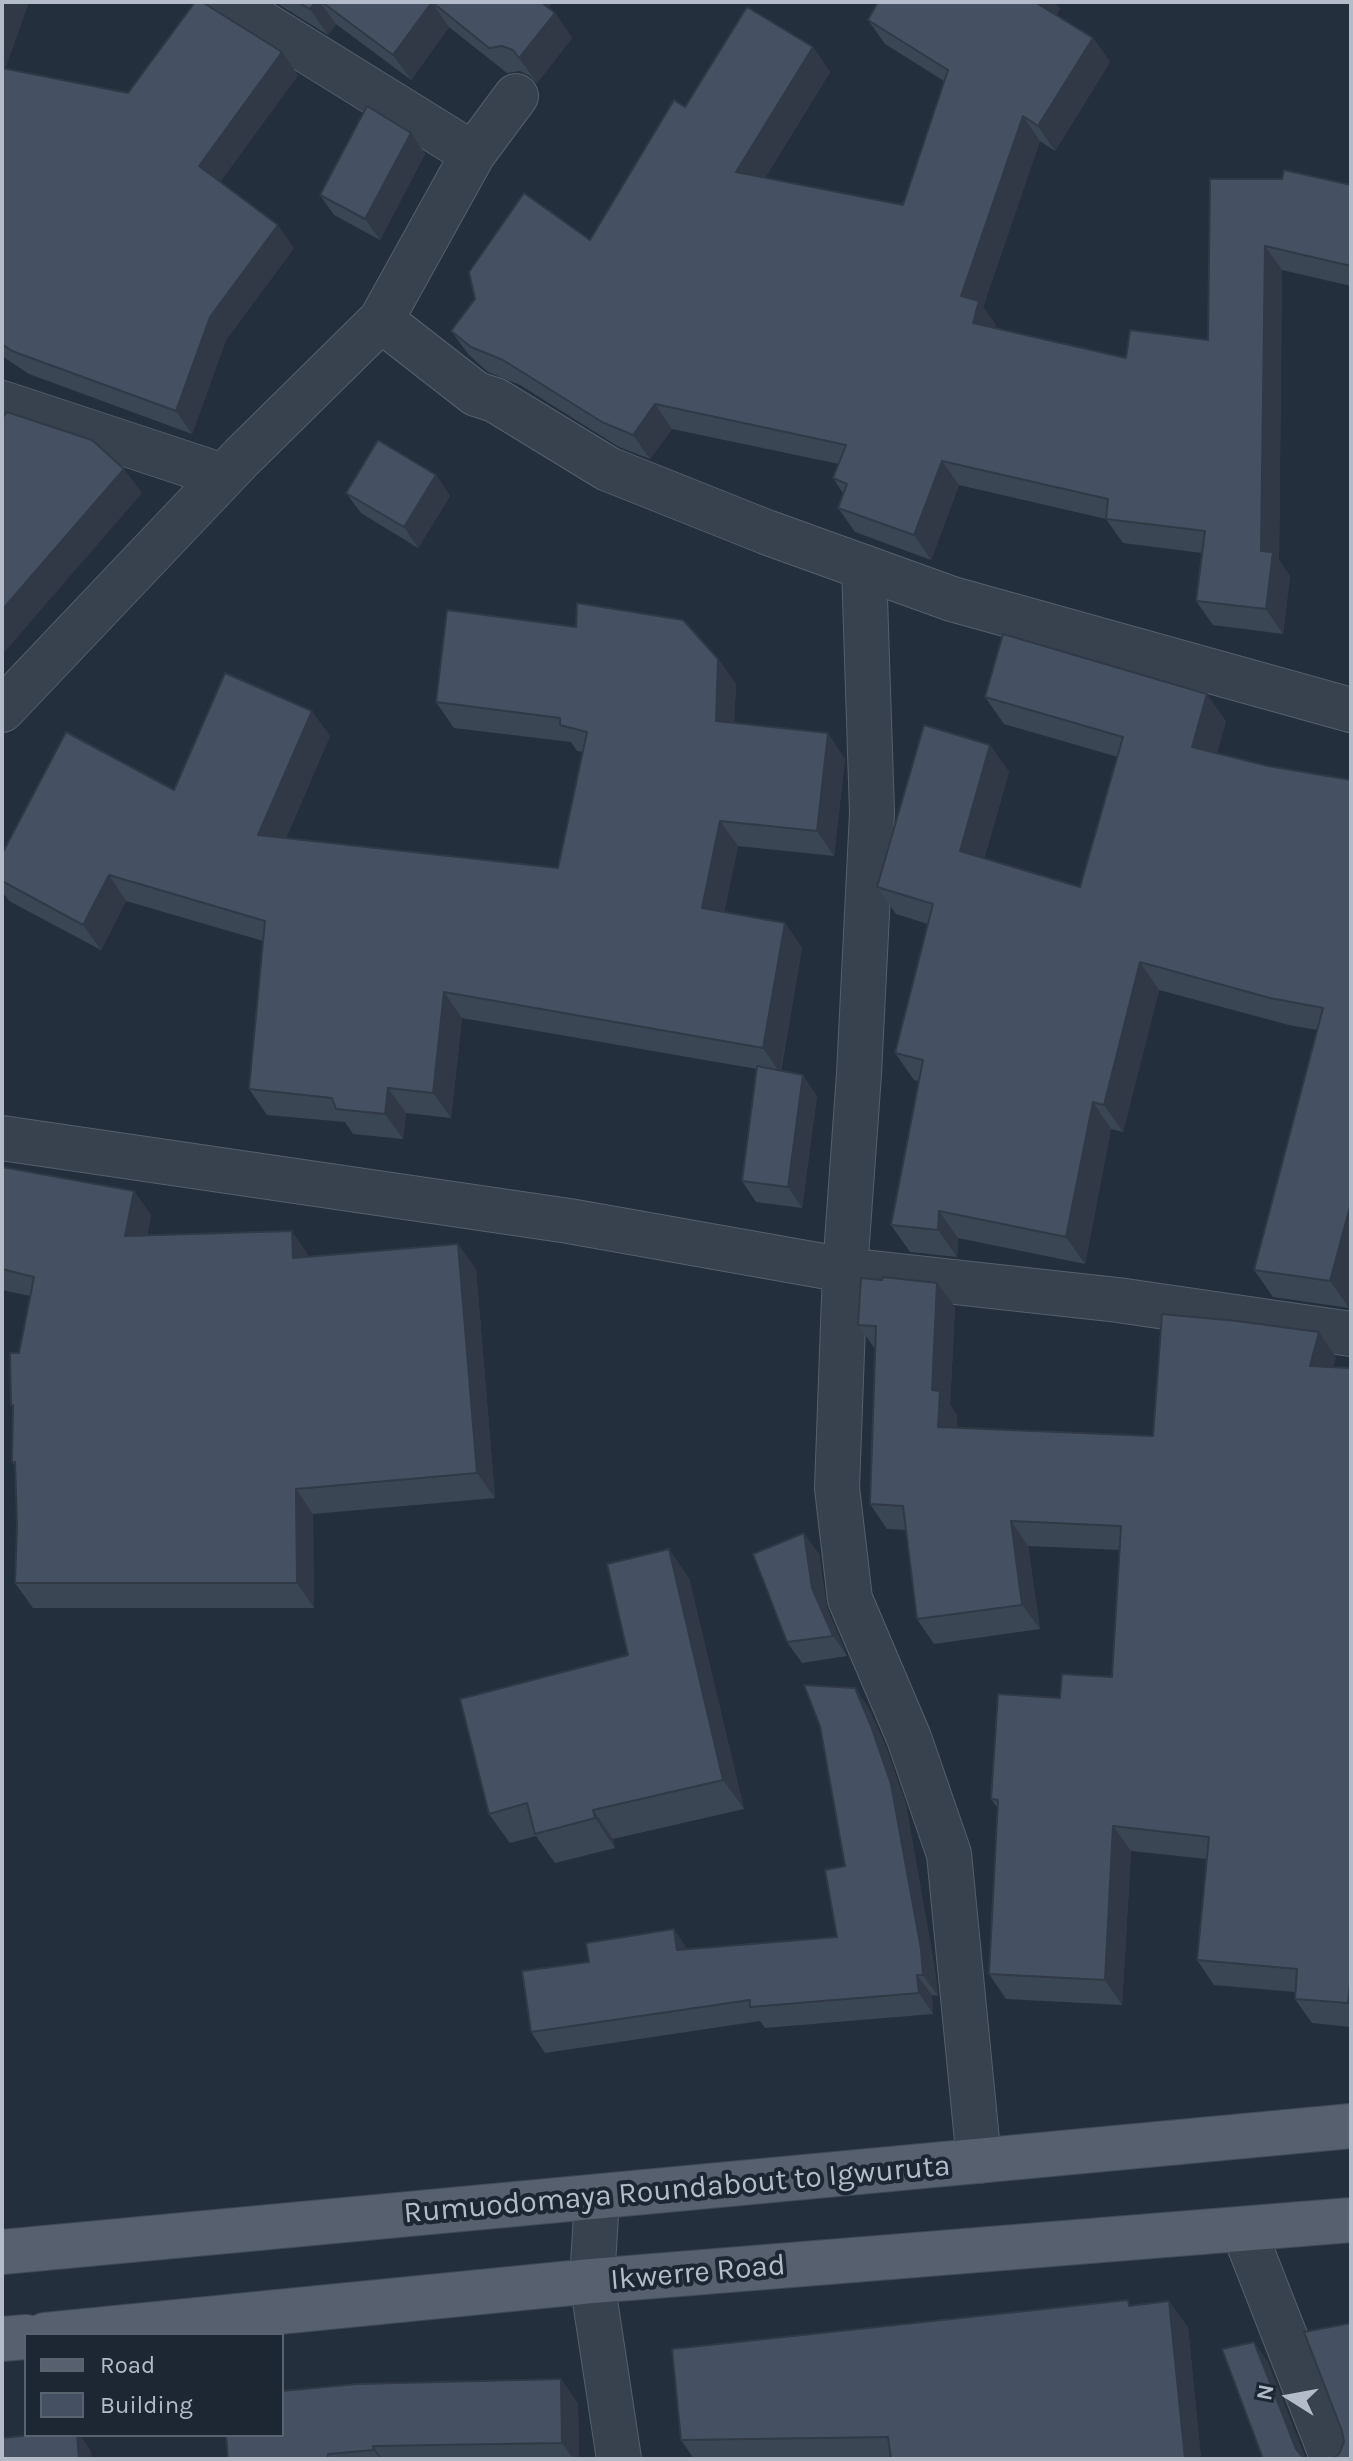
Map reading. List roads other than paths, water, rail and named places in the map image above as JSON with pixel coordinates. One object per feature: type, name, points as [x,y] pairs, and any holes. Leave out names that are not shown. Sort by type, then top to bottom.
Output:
[{"type":"main road","name":"Rumuodomaya Roundabout to Igwuruta","points":[[2,2252],[1351,2126]]},
{"type":"main road","name":"Ikwerre Road","points":[[65,2333],[592,2281],[1351,2220]]},
{"type":"main road","points":[[2,2339],[24,2337]]},
{"type":"street","points":[[228,2],[473,154]]},
{"type":"street","points":[[2,710],[223,476],[381,320],[473,154],[516,96]]},
{"type":"street","points":[[381,320],[476,394],[495,400],[608,469],[952,599],[1351,710]]},
{"type":"street","points":[[2,403],[223,476]]},
{"type":"street","points":[[864,567],[872,813],[859,1074],[845,1270],[837,1488],[850,1599],[909,1738],[949,1854],[979,2161]]},
{"type":"street","points":[[2,1138],[569,1221],[845,1270],[1118,1300],[1351,1334]]},
{"type":"street","points":[[597,2198],[592,2281],[619,2459]]},
{"type":"street","points":[[1243,2229],[1333,2459]]}]
